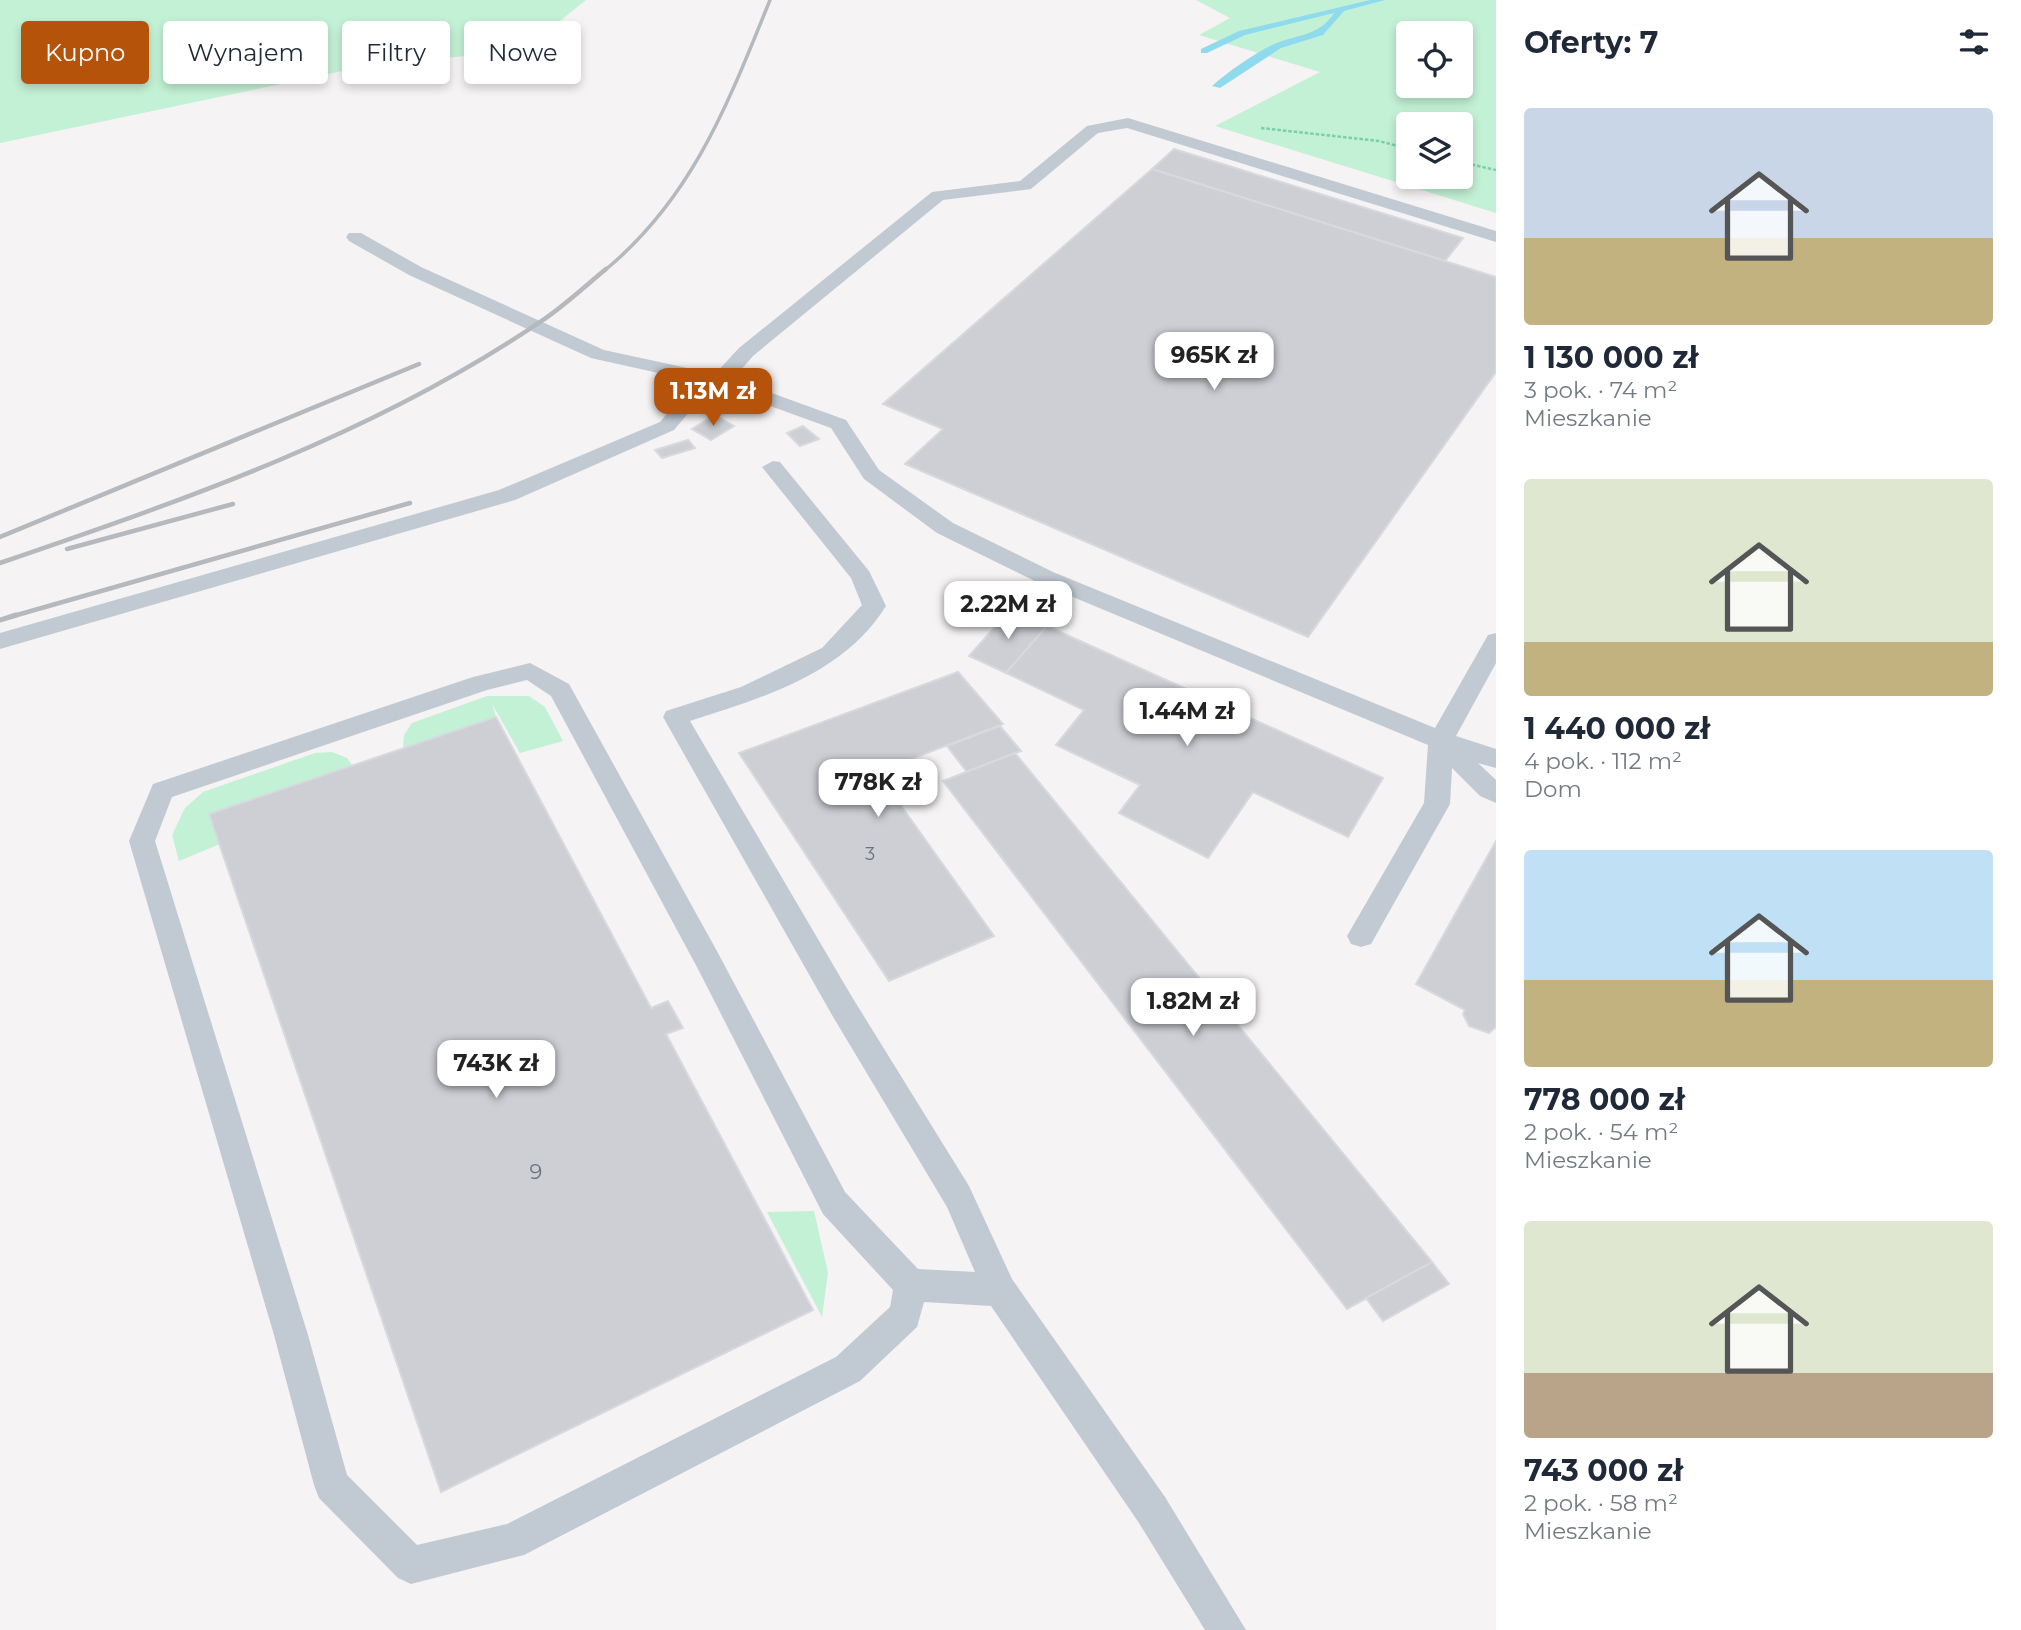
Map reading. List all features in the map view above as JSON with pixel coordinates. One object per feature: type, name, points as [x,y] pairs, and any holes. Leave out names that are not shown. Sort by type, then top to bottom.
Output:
[{"type":"lane","points":[[0,641],[507,495],[667,426],[746,352],[938,196],[1024,185],[1093,130],[1128,123],[1496,237]]},
{"type":"lane","points":[[355,237],[415,271],[598,354],[714,380],[839,424],[870,474],[957,534],[1045,577],[1441,740],[1496,760]]},
{"type":"lane","points":[[772,467],[861,576],[874,606],[830,654],[750,693],[675,717],[842,1006],[958,1197],[1000,1290],[1152,1510],[1227,1630]]},
{"type":"lane","points":[[1360,936],[1437,804],[1441,740],[1496,640]]},
{"type":"lane","points":[[910,1285],[905,1315],[848,1369],[511,1542],[411,1565],[332,1485],[291,1335],[142,841],[162,791],[482,683],[530,671],[560,690],[702,949],[834,1203],[910,1285],[1000,1290]]},
{"type":"lane","points":[[1441,740],[1496,793]]},
{"type":"path","points":[[1260,128],[1379,141],[1396,146]]},
{"type":"path","points":[[1473,165],[1496,170]]},
{"type":"green space","points":[[0,0],[586,0],[560,21],[464,21],[464,56],[450,57],[450,21],[342,21],[342,71],[328,74],[328,21],[163,21],[163,84],[280,84],[0,143]]},
{"type":"green space","points":[[1196,0],[1496,0],[1496,213],[1418,189],[1473,189],[1473,112],[1396,112],[1396,182],[1215,126],[1320,72],[1199,35],[1230,18]]},
{"type":"green space","points":[[487,696],[529,696],[545,707],[563,741],[520,753],[492,704],[496,717],[403,748],[404,735],[412,723]]},
{"type":"green space","points":[[332,752],[347,758],[352,765],[210,814],[220,844],[179,861],[172,835],[185,808],[203,792],[315,753]]},
{"type":"green space","points":[[814,1211],[828,1273],[822,1317],[767,1212]]},
{"type":"building","points":[[1174,149],[1463,238],[1445,261],[1152,169]]},
{"type":"building","points":[[1152,169],[1496,277],[1496,372],[1308,637],[905,464],[943,429],[883,404]]},
{"type":"building","points":[[715,415],[734,426],[711,440],[692,429]]},
{"type":"building","points":[[803,426],[819,439],[800,446],[787,433]]},
{"type":"building","points":[[688,440],[695,448],[662,458],[655,450]]},
{"type":"building","points":[[1011,609],[1047,626],[1006,673],[969,656]]},
{"type":"building","points":[[1047,626],[1383,778],[1348,837],[1253,792],[1208,858],[1119,813],[1140,785],[1056,745],[1084,710],[1006,673]]},
{"type":"building","points":[[958,672],[1003,724],[877,772],[994,936],[889,981],[739,753]]},
{"type":"building","points":[[496,717],[651,1008],[668,1001],[683,1028],[666,1034],[813,1310],[441,1492],[209,814]]},
{"type":"building","points":[[1000,726],[1021,751],[967,772],[947,746]]},
{"type":"building","points":[[1015,753],[1432,1262],[1347,1309],[943,781]]},
{"type":"building","points":[[1496,841],[1496,1027],[1489,1033],[1469,1026],[1463,1014],[1465,1010],[1416,984]]},
{"type":"building","points":[[1432,1262],[1449,1284],[1383,1321],[1366,1298]]},
{"type":"waterway","points":[[1341,9],[1381,0]]},
{"type":"waterway","points":[[1204,51],[1242,33],[1341,9]]},
{"type":"waterway","points":[[1217,86],[1278,46],[1314,36],[1327,29],[1341,9]]},
{"type":"railway","points":[[604,271],[635,243],[685,180],[722,112],[770,0]]},
{"type":"railway","points":[[0,563],[210,488],[346,431],[477,362],[549,316],[606,269]]},
{"type":"railway","points":[[0,537],[419,364]]},
{"type":"railway","points":[[10,617],[410,503]]},
{"type":"railway","points":[[67,549],[233,504]]},
{"type":"railway","points":[[0,620],[16,615]]}]
